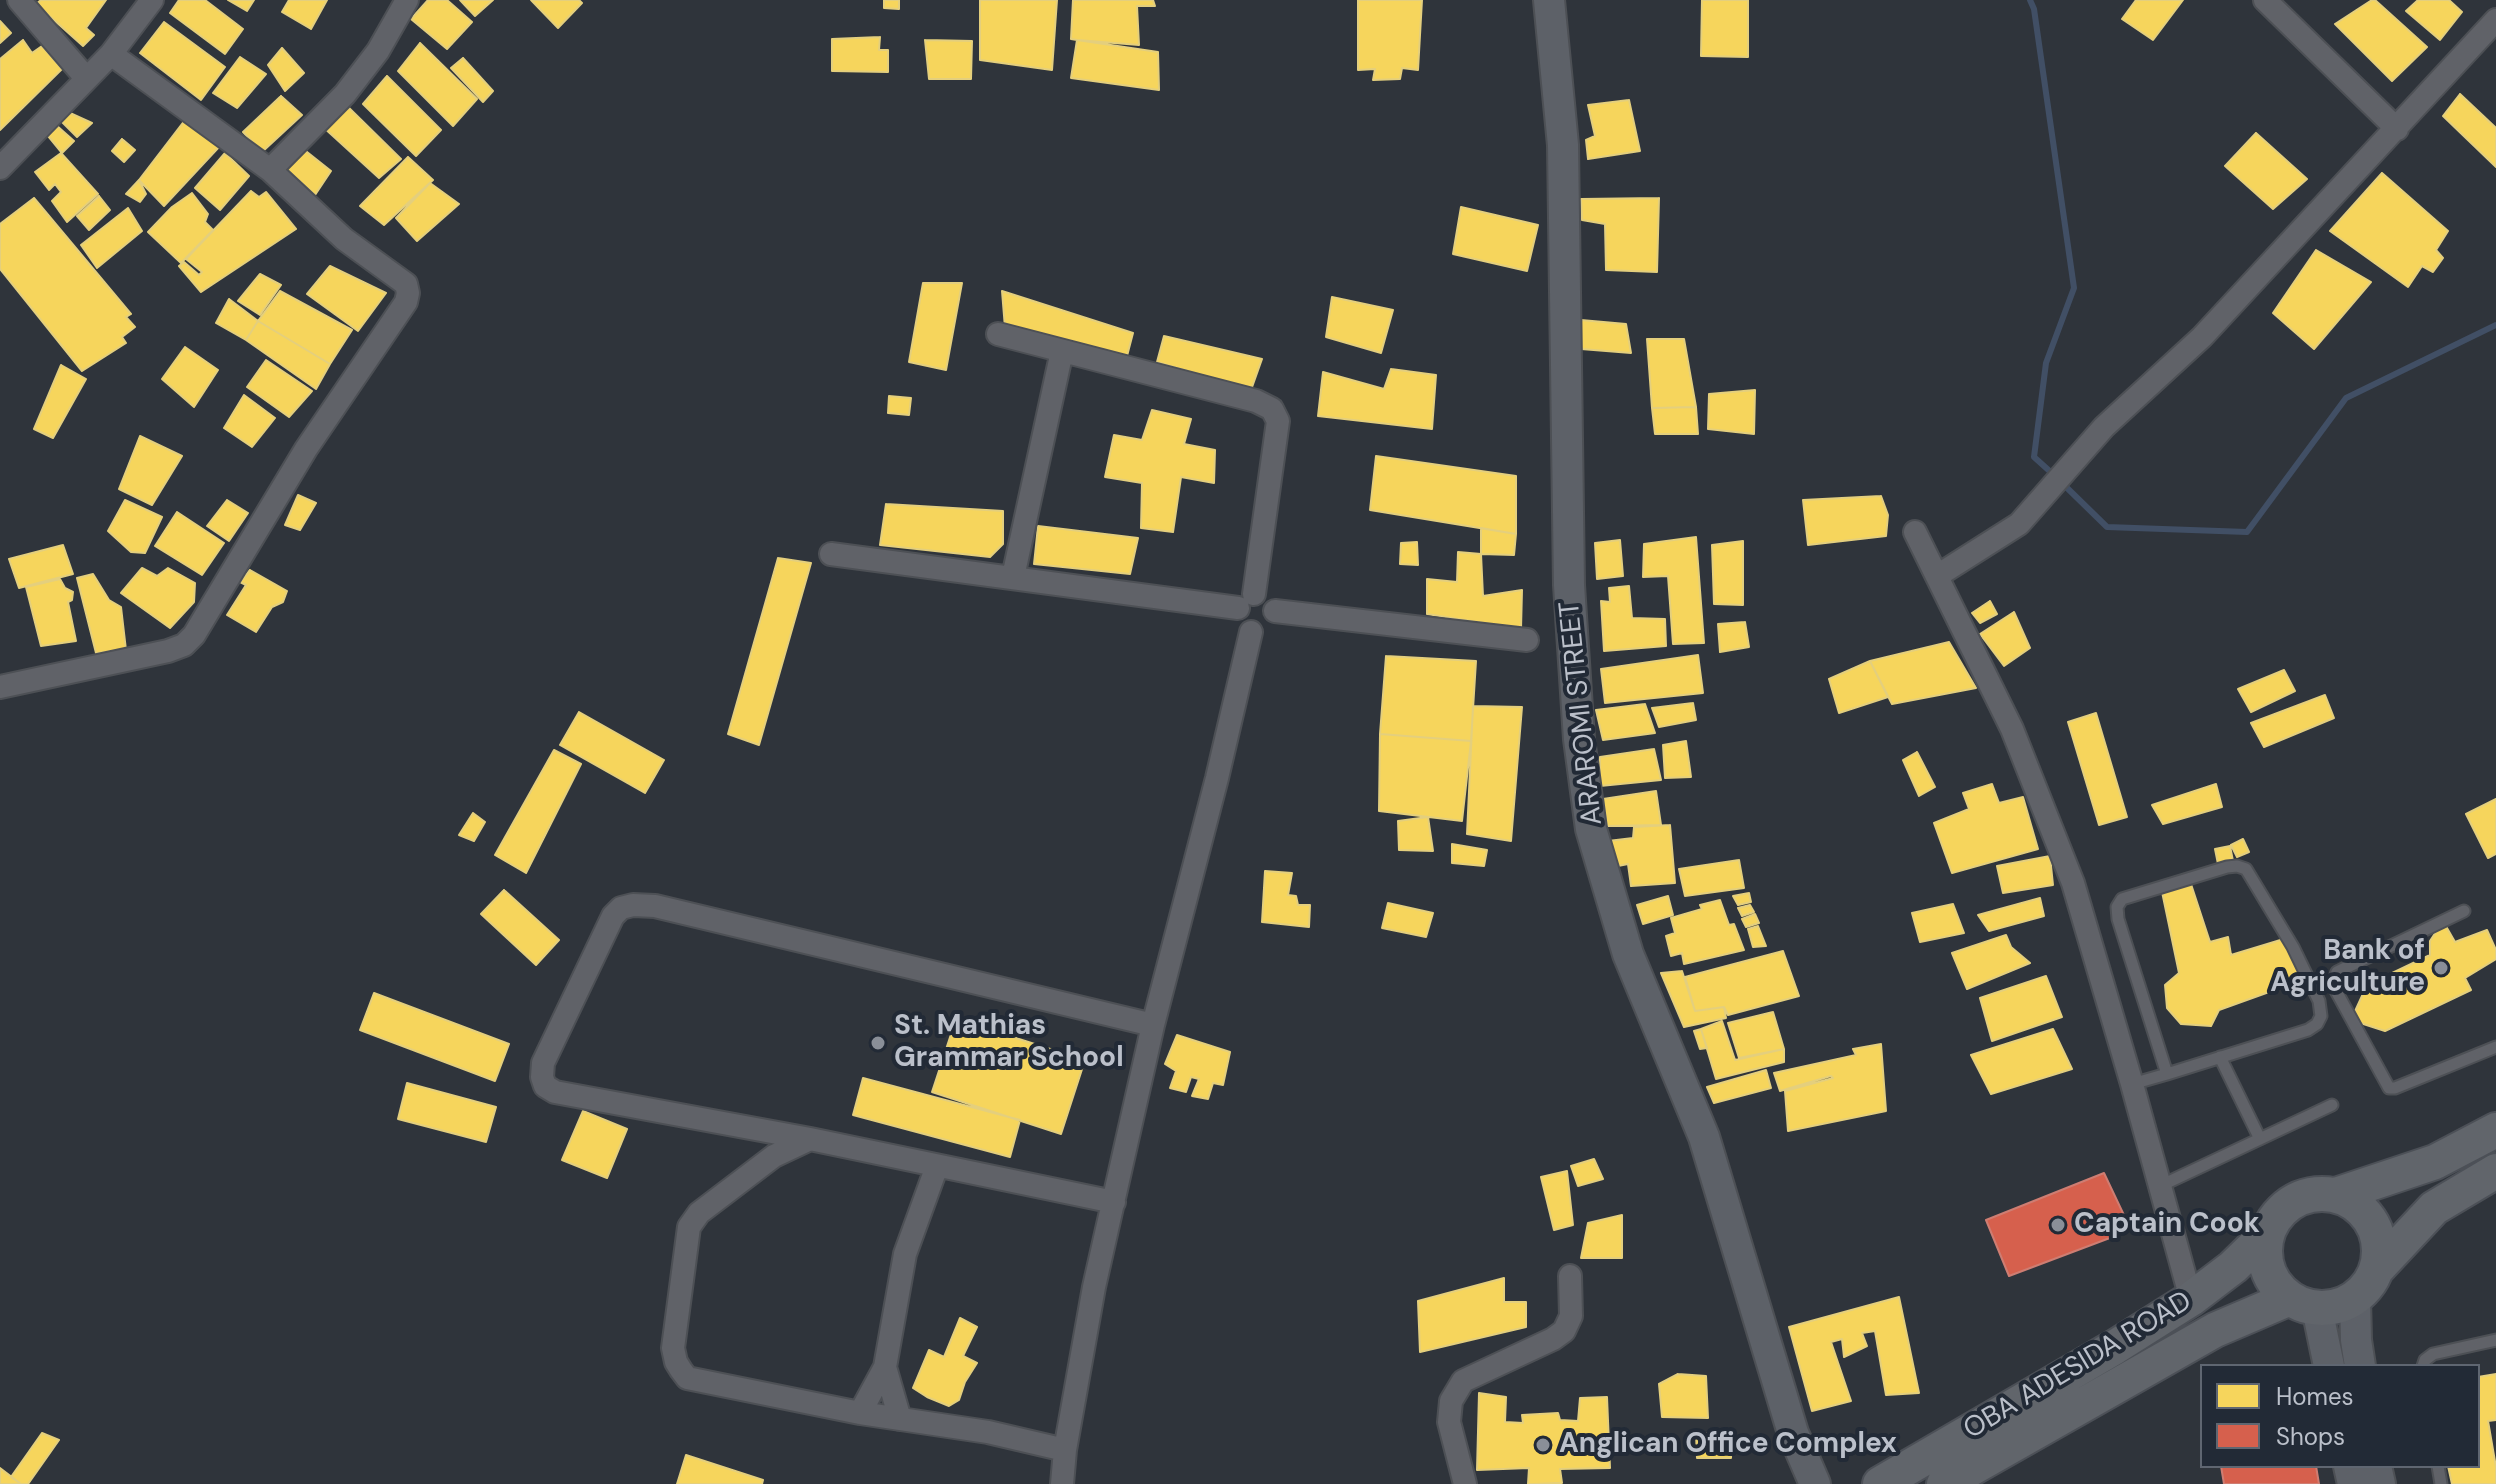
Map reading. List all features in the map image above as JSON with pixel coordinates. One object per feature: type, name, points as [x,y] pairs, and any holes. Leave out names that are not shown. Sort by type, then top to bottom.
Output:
[{"type":"main road","points":[[2336,1195],[2435,1162],[2496,1130]]},
{"type":"main road","points":[[2377,1269],[2380,1246],[2373,1223],[2358,1205],[2336,1195],[2319,1193],[2287,1205],[2275,1218],[2267,1234],[2265,1258],[2273,1280],[2304,1303],[2337,1306],[2355,1298],[2368,1285],[2377,1269],[2434,1208],[2496,1171]]},
{"type":"main road","name":"OBA ADESIDA ROAD","points":[[1880,1484],[2191,1299],[2233,1267],[2267,1234]]},
{"type":"main road","name":"OBA ADESIDA ROAD","points":[[1944,1484],[2215,1330],[2304,1303]]},
{"type":"street","points":[[19,0],[86,78]]},
{"type":"street","points":[[0,168],[111,54],[152,0]]},
{"type":"street","points":[[270,170],[345,94],[378,51],[407,0]]},
{"type":"street","name":"ARAROMI STREET","points":[[1549,0],[1563,145],[1569,585],[1579,739],[1591,829],[1628,954],[1704,1137],[1793,1433],[1815,1484]]},
{"type":"street","points":[[2265,0],[2397,129]]},
{"type":"street","points":[[1937,576],[2019,524],[2104,427],[2202,337],[2496,20]]},
{"type":"street","points":[[0,687],[184,645],[194,635],[306,449],[406,302],[408,293],[406,284],[344,239],[270,170],[111,54]]},
{"type":"street","points":[[831,554],[1246,601],[1268,598],[1275,611],[1271,625],[1266,630],[1251,632],[1239,623],[1246,601],[1278,421],[1272,409],[1256,401],[998,334]]},
{"type":"street","points":[[1013,577],[1062,351]]},
{"type":"street","points":[[1915,532],[2012,729],[2073,883],[2191,1299]]},
{"type":"street","points":[[1275,611],[1527,640]]},
{"type":"street","points":[[1062,1484],[1065,1450],[1094,1287],[1153,1025],[1251,632]]},
{"type":"street","points":[[1114,1202],[810,1139],[555,1092],[545,1086],[543,1063],[613,916],[621,908],[633,905],[655,906],[1153,1025]]},
{"type":"street","points":[[810,1139],[774,1156],[699,1213],[689,1227],[673,1348],[676,1362],[687,1378],[860,1413],[988,1432],[1065,1450]]},
{"type":"street","points":[[860,1413],[885,1367],[905,1254],[937,1166]]},
{"type":"street","points":[[1465,1484],[1449,1422],[1451,1401],[1463,1381],[1564,1331],[1571,1316],[1570,1276]]},
{"type":"street","points":[[2355,1298],[2360,1364]]},
{"type":"street","points":[[2304,1303],[2328,1364]]},
{"type":"street","points":[[885,1367],[900,1419]]},
{"type":"lane","points":[[2132,1084],[2167,1074],[2308,1030],[2317,1024],[2321,1016],[2319,1001],[2293,947],[2246,869],[2227,867],[2122,899],[2117,907],[2118,919],[2167,1074]]},
{"type":"lane","points":[[2464,911],[2337,972],[2335,989],[2389,1088],[2496,1047]]},
{"type":"lane","points":[[2220,1057],[2260,1139]]},
{"type":"lane","points":[[2160,1186],[2332,1105]]},
{"type":"lane","points":[[2424,1364],[2433,1354],[2496,1340]]},
{"type":"building: Homes","points":[[41,0],[106,0],[86,28],[94,35],[83,46],[36,4]]},
{"type":"building: Homes","points":[[179,0],[205,0],[243,29],[225,54],[170,13]]},
{"type":"building: Homes","points":[[228,0],[254,0],[247,11]]},
{"type":"building: Homes","points":[[289,0],[327,0],[311,29],[282,12]]},
{"type":"building: Homes","points":[[428,0],[447,0],[472,22],[447,49],[411,19]]},
{"type":"building: Homes","points":[[460,0],[493,0],[475,16]]},
{"type":"building: Homes","points":[[531,0],[579,0],[582,3],[558,28]]},
{"type":"building: Homes","points":[[884,0],[899,0],[899,9],[884,8]]},
{"type":"building: Homes","points":[[980,0],[1057,0],[1052,70],[980,60]]},
{"type":"building: Homes","points":[[1073,0],[1153,0],[1155,6],[1137,6],[1139,45],[1071,39]]},
{"type":"building: Homes","points":[[1358,0],[1422,0],[1418,70],[1402,68],[1400,79],[1373,80],[1375,69],[1358,70]]},
{"type":"building: Homes","points":[[1702,0],[1748,0],[1748,57],[1701,56]]},
{"type":"building: Homes","points":[[2136,0],[2183,0],[2153,40],[2122,19]]},
{"type":"building: Homes","points":[[2372,0],[2427,47],[2392,81],[2335,24]]},
{"type":"building: Homes","points":[[2418,0],[2449,0],[2462,12],[2440,40],[2406,11]]},
{"type":"building: Homes","points":[[0,21],[11,33],[0,43]]},
{"type":"building: Homes","points":[[164,22],[225,67],[201,100],[140,53]]},
{"type":"building: Homes","points":[[880,37],[879,50],[888,50],[888,72],[832,71],[832,39]]},
{"type":"building: Homes","points":[[23,40],[32,53],[42,46],[62,69],[0,130],[0,59]]},
{"type":"building: Homes","points":[[925,40],[972,41],[971,79],[929,79]]},
{"type":"building: Homes","points":[[1077,40],[1158,52],[1159,90],[1071,78]]},
{"type":"building: Homes","points":[[420,43],[477,99],[453,126],[398,71]]},
{"type":"building: Homes","points":[[282,48],[304,73],[285,91],[268,65]]},
{"type":"building: Homes","points":[[240,57],[266,74],[237,108],[213,93]]},
{"type":"building: Homes","points":[[463,58],[493,91],[483,102],[451,68]]},
{"type":"building: Homes","points":[[387,76],[441,130],[416,156],[363,104]]},
{"type":"building: Homes","points":[[2460,94],[2496,128],[2496,167],[2443,116]]},
{"type":"building: Homes","points":[[281,96],[302,115],[262,152],[243,132]]},
{"type":"building: Homes","points":[[1629,100],[1640,151],[1588,159],[1586,140],[1595,136],[1588,105]]},
{"type":"building: Homes","points":[[343,102],[401,159],[379,178],[322,126]]},
{"type":"building: Homes","points":[[70,113],[92,123],[77,137],[61,121]]},
{"type":"building: Homes","points":[[185,120],[219,147],[164,206],[139,180]]},
{"type":"building: Homes","points":[[56,125],[74,141],[62,153],[44,131]]},
{"type":"building: Homes","points":[[2256,133],[2307,179],[2273,209],[2225,166]]},
{"type":"building: Homes","points":[[122,139],[135,150],[124,162],[112,151]]},
{"type":"building: Homes","points":[[302,148],[331,171],[315,195],[283,166]]},
{"type":"building: Homes","points":[[61,153],[98,194],[67,222],[52,201],[61,192],[55,184],[49,190],[35,172]]},
{"type":"building: Homes","points":[[225,153],[249,176],[220,210],[195,188]]},
{"type":"building: Homes","points":[[408,157],[433,180],[384,225],[360,206]]},
{"type":"building: Homes","points":[[2382,173],[2448,231],[2436,250],[2443,258],[2433,272],[2422,266],[2408,287],[2330,231]]},
{"type":"building: Homes","points":[[139,180],[146,194],[140,202],[126,194]]},
{"type":"building: Homes","points":[[430,183],[459,204],[417,241],[396,218]]},
{"type":"building: Homes","points":[[251,191],[259,197],[266,192],[296,229],[201,292],[179,266],[184,262],[199,275],[202,272],[186,259]]},
{"type":"building: Homes","points":[[192,193],[208,214],[205,222],[213,230],[181,263],[148,232],[172,207]]},
{"type":"building: Homes","points":[[99,196],[110,210],[89,230],[77,216]]},
{"type":"building: Homes","points":[[34,198],[131,314],[126,317],[135,327],[122,337],[126,343],[82,371],[0,269],[0,224]]},
{"type":"building: Homes","points":[[1659,198],[1657,272],[1606,270],[1605,224],[1582,220],[1581,199]]},
{"type":"building: Homes","points":[[1461,207],[1538,225],[1527,271],[1453,254]]},
{"type":"building: Homes","points":[[128,208],[142,231],[97,268],[81,245]]},
{"type":"building: Homes","points":[[2316,250],[2371,282],[2314,349],[2273,313]]},
{"type":"building: Homes","points":[[330,266],[386,293],[358,331],[307,294]]},
{"type":"building: Homes","points":[[260,274],[281,285],[260,315],[238,301]]},
{"type":"building: Homes","points":[[923,283],[962,283],[946,370],[909,362]]},
{"type":"building: Homes","points":[[280,291],[352,330],[330,364],[258,321]]},
{"type":"building: Homes","points":[[1002,291],[1133,333],[1127,356],[1005,328]]},
{"type":"building: Homes","points":[[1332,297],[1393,310],[1381,353],[1326,337]]},
{"type":"building: Homes","points":[[229,299],[258,321],[246,340],[216,323]]},
{"type":"building: Homes","points":[[1581,320],[1626,324],[1631,353],[1581,349]]},
{"type":"building: Homes","points":[[258,321],[330,364],[316,389],[246,340]]},
{"type":"building: Homes","points":[[1164,336],[1262,359],[1251,390],[1157,362]]},
{"type":"building: Homes","points":[[1647,339],[1684,339],[1696,407],[1652,408]]},
{"type":"building: Homes","points":[[185,347],[218,370],[194,407],[162,379]]},
{"type":"building: Homes","points":[[266,360],[312,391],[289,417],[247,387]]},
{"type":"building: Homes","points":[[61,365],[86,379],[53,438],[34,429]]},
{"type":"building: Homes","points":[[1391,369],[1436,375],[1432,429],[1318,416],[1323,372],[1384,389]]},
{"type":"building: Homes","points":[[1755,390],[1754,434],[1708,429],[1709,394]]},
{"type":"building: Homes","points":[[244,395],[275,418],[252,447],[224,428]]},
{"type":"building: Homes","points":[[889,396],[911,398],[909,415],[888,413]]},
{"type":"building: Homes","points":[[1696,407],[1698,434],[1655,434],[1652,408]]},
{"type":"building: Homes","points":[[1152,410],[1191,419],[1184,444],[1215,450],[1214,483],[1181,477],[1173,532],[1141,528],[1142,483],[1105,477],[1114,435],[1142,440]]},
{"type":"building: Homes","points":[[140,436],[182,456],[152,505],[119,489]]},
{"type":"building: Homes","points":[[1376,456],[1516,476],[1516,534],[1370,510]]},
{"type":"building: Homes","points":[[298,495],[316,503],[300,530],[285,525]]},
{"type":"building: Homes","points":[[1881,496],[1888,515],[1886,536],[1808,545],[1803,500]]},
{"type":"building: Homes","points":[[125,500],[162,517],[145,553],[131,552],[108,531]]},
{"type":"building: Homes","points":[[227,500],[248,513],[229,541],[207,526]]},
{"type":"building: Homes","points":[[886,504],[1003,511],[1003,544],[990,557],[880,545]]},
{"type":"building: Homes","points":[[177,512],[224,543],[202,575],[155,546]]},
{"type":"building: Homes","points":[[1038,526],[1138,538],[1130,574],[1034,564]]},
{"type":"building: Homes","points":[[1481,528],[1516,534],[1514,555],[1481,554]]},
{"type":"building: Homes","points":[[1696,537],[1704,643],[1673,644],[1668,576],[1643,577],[1644,544]]},
{"type":"building: Homes","points":[[1620,540],[1623,576],[1597,579],[1595,543]]},
{"type":"building: Homes","points":[[1743,541],[1743,605],[1714,604],[1712,545]]},
{"type":"building: Homes","points":[[1417,542],[1418,565],[1400,564],[1401,543]]},
{"type":"building: Homes","points":[[63,545],[73,574],[19,588],[9,559]]},
{"type":"building: Homes","points":[[1458,552],[1481,554],[1483,596],[1522,590],[1521,629],[1427,614],[1427,579],[1457,582]]},
{"type":"building: Homes","points":[[778,558],[811,563],[759,745],[728,734]]},
{"type":"building: Homes","points":[[142,568],[157,576],[168,568],[195,583],[194,602],[170,628],[121,593]]},
{"type":"building: Homes","points":[[250,570],[287,591],[283,602],[272,607],[256,632],[227,615],[246,585],[240,582]]},
{"type":"building: Homes","points":[[93,574],[109,600],[121,607],[126,650],[96,653],[77,578]]},
{"type":"building: Homes","points":[[60,579],[65,588],[73,592],[72,600],[68,602],[76,641],[41,646],[26,587]]},
{"type":"building: Homes","points":[[1629,586],[1632,618],[1665,619],[1666,646],[1604,651],[1601,601],[1610,602],[1609,588]]},
{"type":"building: Homes","points":[[1990,601],[1997,614],[1980,623],[1972,613]]},
{"type":"building: Homes","points":[[2014,612],[2030,648],[2004,666],[1980,634]]},
{"type":"building: Homes","points":[[1745,622],[1749,647],[1720,652],[1718,624]]},
{"type":"building: Homes","points":[[1949,642],[1976,688],[1892,704],[1870,661]]},
{"type":"building: Homes","points":[[1698,655],[1703,693],[1605,703],[1601,669]]},
{"type":"building: Homes","points":[[1386,656],[1476,661],[1471,741],[1380,734]]},
{"type":"building: Homes","points":[[1870,661],[1888,697],[1839,713],[1829,679]]},
{"type":"building: Homes","points":[[2284,670],[2295,691],[2251,712],[2238,689]]},
{"type":"building: Homes","points":[[2325,695],[2334,718],[2264,747],[2251,723]]},
{"type":"building: Homes","points":[[1693,703],[1696,720],[1659,727],[1652,708]]},
{"type":"building: Homes","points":[[1645,704],[1655,733],[1603,740],[1596,710]]},
{"type":"building: Homes","points":[[1473,706],[1522,707],[1511,841],[1467,834]]},
{"type":"building: Homes","points":[[579,712],[664,760],[645,793],[560,745]]},
{"type":"building: Homes","points":[[2096,713],[2127,817],[2099,825],[2068,722]]},
{"type":"building: Homes","points":[[1380,734],[1471,741],[1462,821],[1379,811]]},
{"type":"building: Homes","points":[[1686,741],[1691,777],[1665,778],[1663,745]]},
{"type":"building: Homes","points":[[1654,749],[1661,780],[1600,786],[1600,757]]},
{"type":"building: Homes","points":[[554,750],[581,764],[526,873],[495,855]]},
{"type":"building: Homes","points":[[1917,752],[1935,787],[1919,796],[1903,760]]},
{"type":"building: Homes","points":[[1992,784],[1999,803],[2023,797],[2038,849],[1952,873],[1934,823],[1969,809],[1963,793]]},
{"type":"building: Homes","points":[[2216,784],[2222,807],[2163,824],[2152,805]]},
{"type":"building: Homes","points":[[1656,791],[1661,825],[1607,826],[1603,799]]},
{"type":"building: Homes","points":[[2496,799],[2496,854],[2488,858],[2466,814]]},
{"type":"building: Homes","points":[[473,813],[485,822],[474,841],[459,835]]},
{"type":"building: Homes","points":[[1428,817],[1433,851],[1399,850],[1398,821]]},
{"type":"building: Homes","points":[[1670,825],[1675,883],[1631,886],[1628,864],[1613,867],[1608,841],[1633,838],[1634,827]]},
{"type":"building: Homes","points":[[2243,839],[2249,852],[2237,857],[2231,845]]},
{"type":"building: Homes","points":[[1452,844],[1487,850],[1484,866],[1452,863]]},
{"type":"building: Homes","points":[[2230,846],[2233,861],[2218,864],[2215,849]]},
{"type":"building: Homes","points":[[2050,856],[2053,885],[2003,893],[1997,866]]},
{"type":"building: Homes","points":[[1739,860],[1744,888],[1685,896],[1679,869]]},
{"type":"building: Homes","points":[[1265,871],[1292,873],[1288,895],[1296,896],[1298,905],[1310,905],[1309,927],[1262,922]]},
{"type":"building: Homes","points":[[2189,878],[2210,942],[2228,937],[2231,955],[2287,938],[2308,978],[2219,1010],[2211,1026],[2181,1024],[2167,1008],[2165,985],[2179,973],[2161,887]]},
{"type":"building: Homes","points":[[504,890],[559,940],[536,965],[481,914]]},
{"type":"building: Homes","points":[[1749,893],[1751,902],[1738,905],[1733,896]]},
{"type":"building: Homes","points":[[1668,896],[1673,915],[1643,924],[1637,905]]},
{"type":"building: Homes","points":[[2040,898],[2044,916],[1989,931],[1978,915]]},
{"type":"building: Homes","points":[[1720,900],[1729,925],[1734,924],[1744,950],[1684,964],[1682,953],[1671,956],[1666,936],[1675,933],[1671,918]]},
{"type":"building: Homes","points":[[1388,903],[1433,913],[1426,937],[1382,928]]},
{"type":"building: Homes","points":[[1953,904],[1964,933],[1920,942],[1912,913]]},
{"type":"building: Homes","points":[[1750,905],[1754,912],[1742,916],[1738,908]]},
{"type":"building: Homes","points":[[1755,914],[1759,923],[1746,927],[1742,919]]},
{"type":"building: Homes","name":"Bank of Agriculture","points":[[2443,921],[2455,942],[2487,930],[2496,950],[2496,959],[2465,978],[2471,990],[2385,1031],[2351,1020],[2367,985],[2430,955],[2430,941]]},
{"type":"building: Homes","points":[[1758,926],[1766,946],[1753,947],[1748,929]]},
{"type":"building: Homes","points":[[2006,935],[2011,947],[2030,963],[1967,989],[1952,953]]},
{"type":"building: Homes","points":[[1783,951],[1799,996],[1728,1015],[1724,1007],[1695,1011],[1685,977]]},
{"type":"building: Homes","points":[[1682,971],[1695,1011],[1724,1007],[1726,1018],[1684,1027],[1661,973]]},
{"type":"building: Homes","points":[[2046,976],[2062,1017],[1992,1041],[1980,998]]},
{"type":"building: Homes","points":[[374,993],[509,1044],[495,1081],[360,1030]]},
{"type":"building: Homes","points":[[1773,1012],[1784,1049],[1739,1058],[1728,1023]]},
{"type":"building: Homes","points":[[956,1019],[1085,1060],[1061,1134],[932,1092]]},
{"type":"building: Homes","points":[[1722,1021],[1735,1060],[1784,1049],[1784,1062],[1716,1079],[1701,1029]]},
{"type":"building: Homes","points":[[1701,1029],[1707,1048],[1700,1049],[1694,1031]]},
{"type":"building: Homes","points":[[2053,1029],[2072,1069],[1991,1094],[1971,1055]]},
{"type":"building: Homes","points":[[1177,1035],[1230,1052],[1223,1085],[1213,1083],[1208,1099],[1192,1096],[1199,1079],[1191,1077],[1186,1092],[1170,1088],[1176,1071],[1165,1064]]},
{"type":"building: Homes","points":[[1881,1044],[1886,1111],[1788,1131],[1785,1091],[1833,1078],[1831,1076],[1780,1091],[1774,1073],[1856,1055],[1853,1049]]},
{"type":"building: Homes","points":[[1766,1070],[1771,1088],[1714,1103],[1707,1087]]},
{"type":"building: Homes","points":[[863,1078],[1020,1120],[1010,1157],[853,1115]]},
{"type":"building: Homes","points":[[407,1083],[496,1107],[486,1142],[398,1119]]},
{"type":"building: Homes","points":[[583,1111],[627,1129],[607,1178],[562,1160]]},
{"type":"building: Homes","points":[[1594,1159],[1603,1179],[1578,1186],[1571,1166]]},
{"type":"building: Homes","points":[[1567,1171],[1573,1225],[1554,1230],[1541,1177]]},
{"type":"building: Homes","points":[[1622,1215],[1622,1258],[1581,1258],[1588,1223]]},
{"type":"building: Homes","points":[[1504,1278],[1504,1302],[1526,1302],[1526,1327],[1420,1352],[1418,1301]]},
{"type":"building: Homes","points":[[1899,1297],[1919,1393],[1886,1395],[1875,1331],[1862,1333],[1867,1346],[1844,1357],[1842,1339],[1831,1342],[1851,1401],[1812,1411],[1789,1327]]},
{"type":"building: Homes","points":[[960,1318],[977,1327],[963,1356],[977,1363],[965,1382],[959,1400],[949,1406],[913,1388],[929,1350],[944,1357]]},
{"type":"building: Homes","points":[[1678,1374],[1706,1376],[1708,1418],[1662,1417],[1659,1384]]},
{"type":"building: Homes","points":[[2496,1374],[2496,1420],[2488,1421],[2496,1484],[2452,1484],[2448,1468],[2480,1468],[2480,1377]]},
{"type":"building: Homes","name":"Anglican Office Complex","points":[[1479,1393],[1506,1397],[1505,1422],[1523,1423],[1522,1415],[1558,1413],[1560,1420],[1578,1421],[1580,1398],[1607,1397],[1610,1468],[1560,1469],[1562,1483],[1534,1484],[1528,1484],[1529,1468],[1477,1470]]},
{"type":"building: Homes","points":[[42,1433],[59,1440],[28,1484],[21,1484],[11,1477]]},
{"type":"building: Homes","points":[[1696,1433],[1732,1433],[1731,1458],[1697,1458]]},
{"type":"building: Homes","points":[[686,1455],[763,1480],[762,1484],[677,1484]]},
{"type":"building: Homes","points":[[0,1468],[21,1484],[0,1484]]},
{"type":"building: Shops","name":"Captain Cook","points":[[2104,1173],[2131,1230],[2009,1276],[1986,1220]]},
{"type":"building: Shops","points":[[2221,1468],[2316,1468],[2319,1484],[2224,1484]]},
{"type":"waterway","points":[[2030,0],[2034,9],[2074,288],[2046,363],[2034,457],[2054,475]]},
{"type":"waterway","points":[[2062,483],[2107,527],[2247,532],[2346,398],[2496,325]]},
{"type":"place","name":"Bank of Agriculture","points":[[2441,968]]},
{"type":"place","name":"St. Mathias Grammar School","points":[[878,1043]]},
{"type":"place","name":"Captain Cook","points":[[2058,1225]]},
{"type":"place","name":"Anglican Office Complex","points":[[1543,1445]]}]
